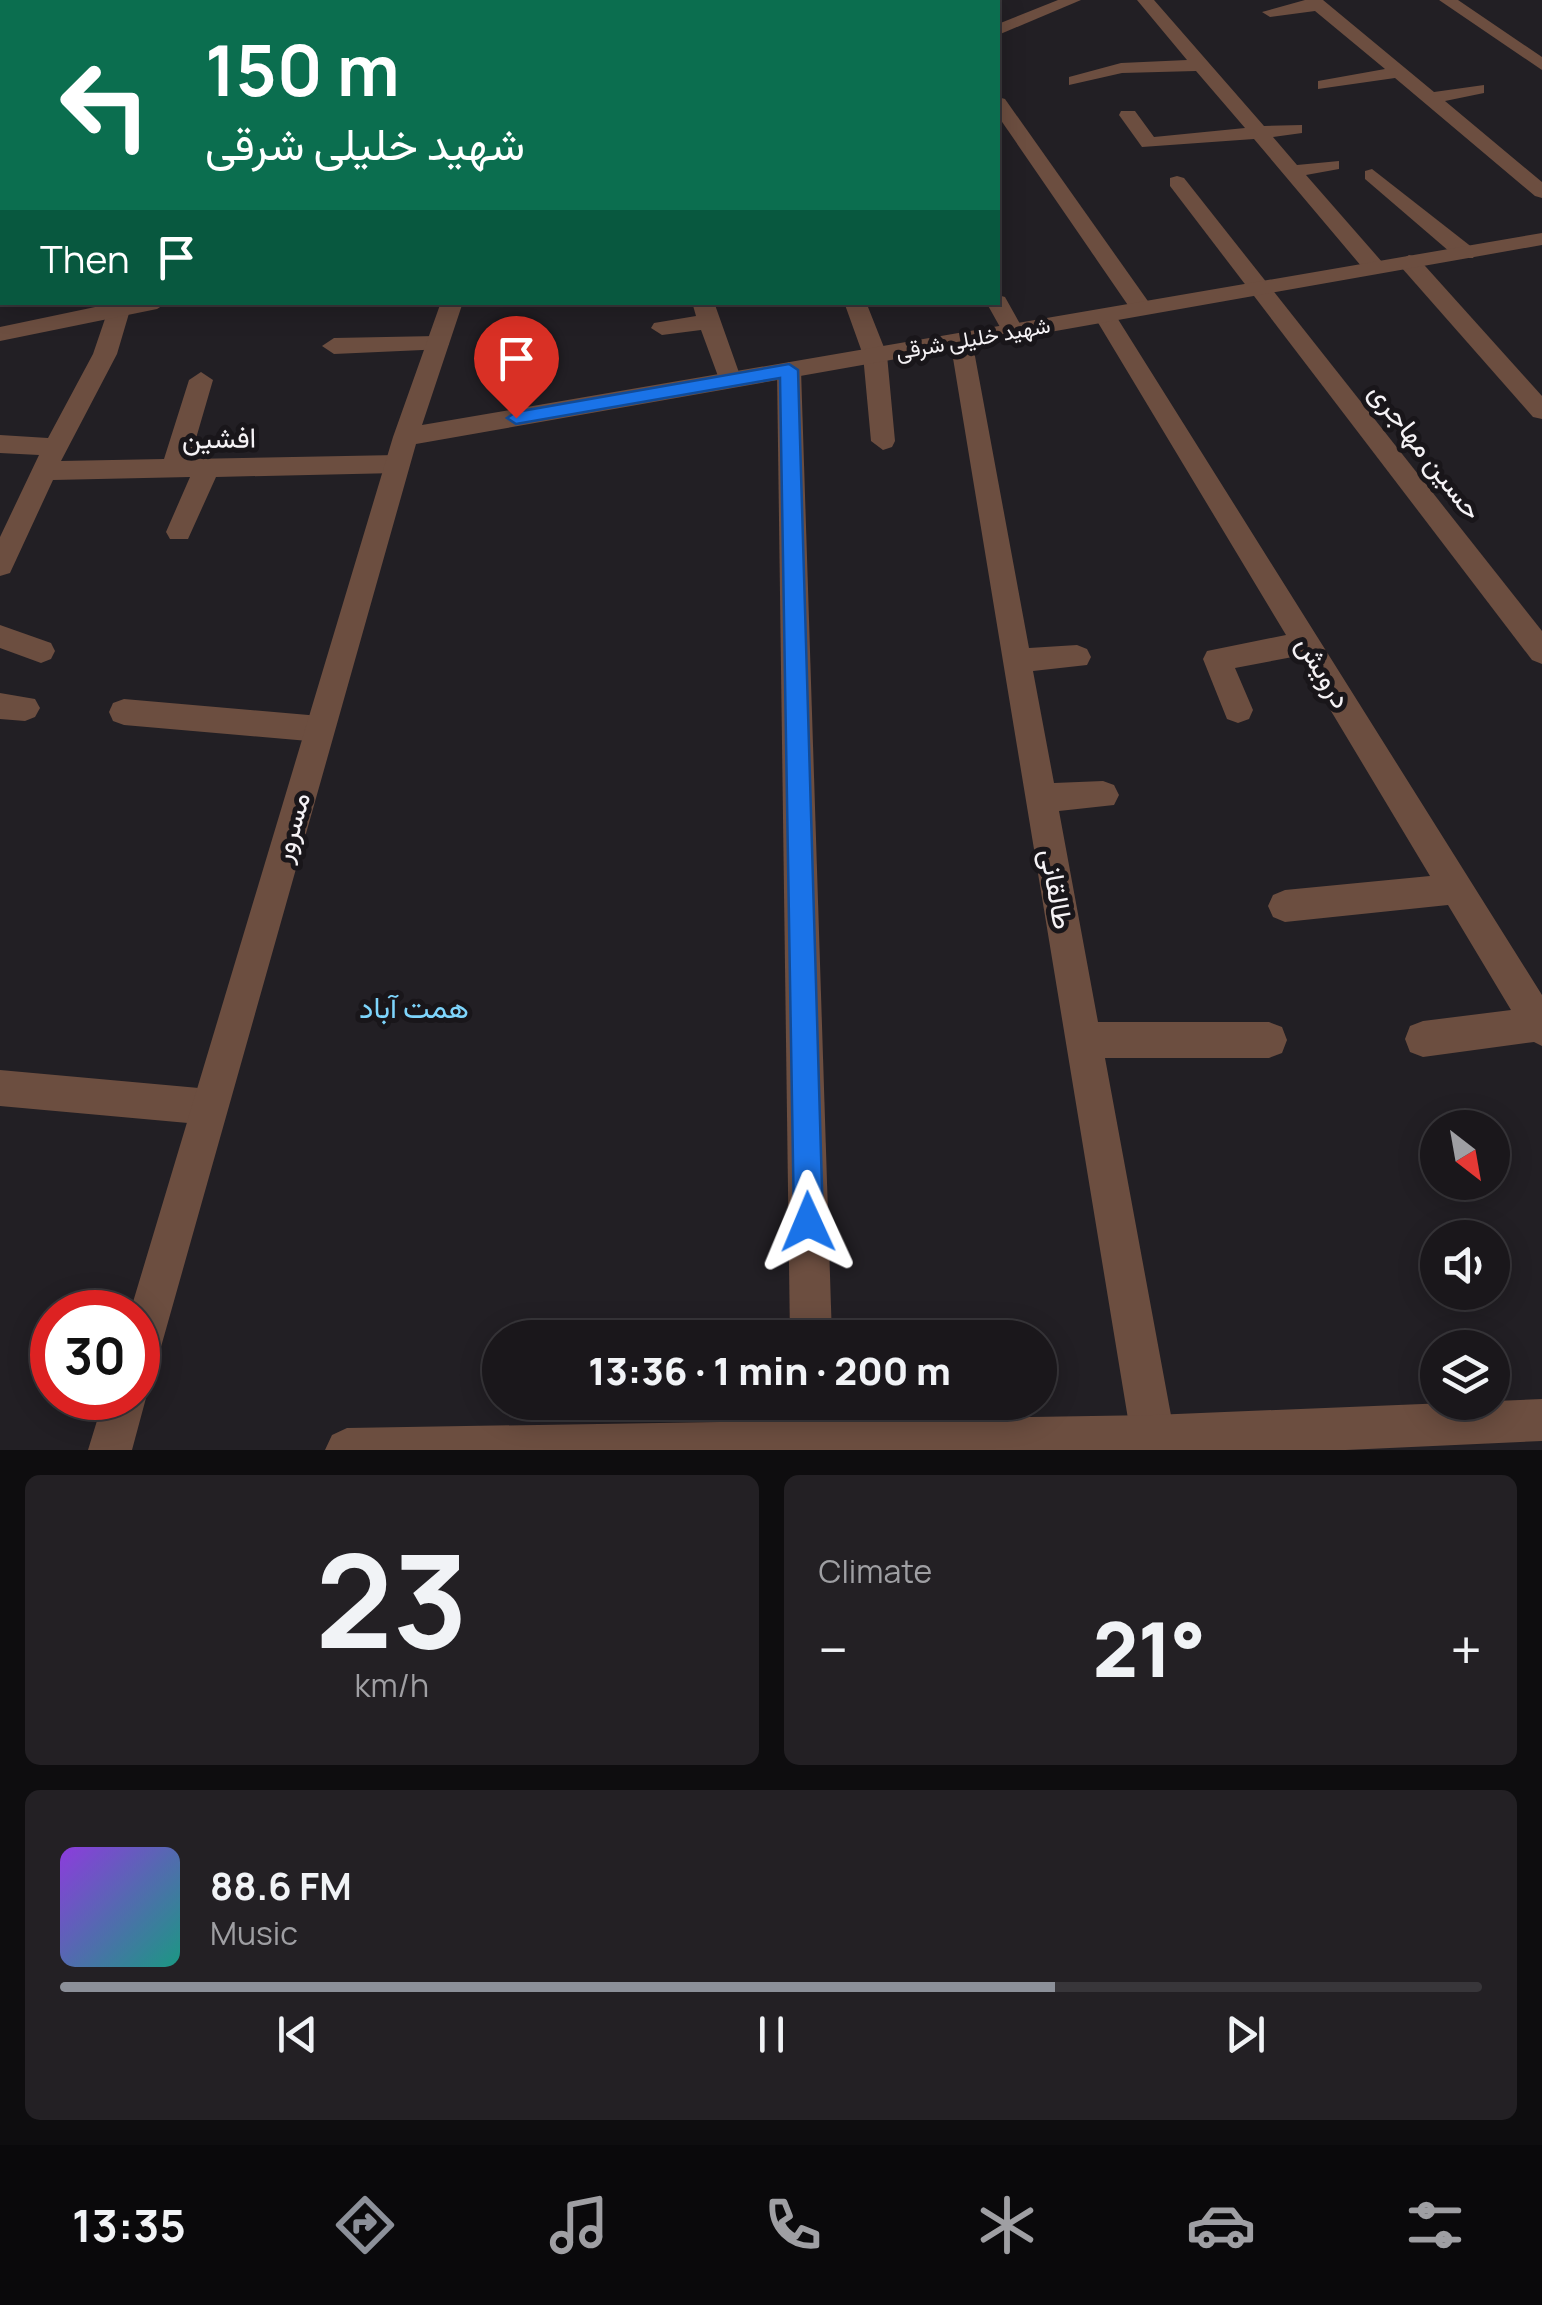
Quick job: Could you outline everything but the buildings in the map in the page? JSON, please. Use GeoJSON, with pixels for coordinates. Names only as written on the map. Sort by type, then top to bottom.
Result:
{"type":"FeatureCollection","features":[{"type":"Feature","properties":{"kind":"street"},"geometry":{"type":"LineString","coordinates":[[1000,29],[1073,0]]}},
{"type":"Feature","properties":{"kind":"street"},"geometry":{"type":"LineString","coordinates":[[1145,0],[1375,268]]}},
{"type":"Feature","properties":{"kind":"street"},"geometry":{"type":"LineString","coordinates":[[1447,0],[1542,65]]}},
{"type":"Feature","properties":{"kind":"street"},"geometry":{"type":"LineString","coordinates":[[1270,12],[1316,3],[1542,192]]}},
{"type":"Feature","properties":{"kind":"street"},"geometry":{"type":"LineString","coordinates":[[1092,57],[1113,51],[1121,68]]}},
{"type":"Feature","properties":{"kind":"street"},"geometry":{"type":"LineString","coordinates":[[1075,80],[1121,68],[1201,65]]}},
{"type":"Feature","properties":{"kind":"street"},"geometry":{"type":"LineString","coordinates":[[1324,85],[1399,72]]}},
{"type":"Feature","properties":{"kind":"street"},"geometry":{"type":"LineString","coordinates":[[1430,98],[1478,89]]}},
{"type":"Feature","properties":{"kind":"street"},"geometry":{"type":"LineString","coordinates":[[1000,107],[1142,309]]}},
{"type":"Feature","properties":{"kind":"street"},"geometry":{"type":"LineString","coordinates":[[1128,115],[1148,143],[1294,128]]}},
{"type":"Feature","properties":{"kind":"street"},"geometry":{"type":"LineString","coordinates":[[1292,172],[1332,165]]}},
{"type":"Feature","properties":{"kind":"street"},"geometry":{"type":"LineString","coordinates":[[1372,175],[1465,253]]}},
{"type":"Feature","properties":{"kind":"street","name":"حسین مهاجری"},"geometry":{"type":"LineString","coordinates":[[1177,182],[1542,652]]}},
{"type":"Feature","properties":{"kind":"street","name":"شهید خلیلی شرقی"},"geometry":{"type":"LineString","coordinates":[[401,451],[730,380],[1542,239]]}},
{"type":"Feature","properties":{"kind":"street"},"geometry":{"type":"LineString","coordinates":[[1409,262],[1542,411]]}},
{"type":"Feature","properties":{"kind":"street"},"geometry":{"type":"LineString","coordinates":[[0,334],[142,305]]}},
{"type":"Feature","properties":{"kind":"street","name":"مسرور"},"geometry":{"type":"LineString","coordinates":[[157,1290],[401,451],[451,305]]}},
{"type":"Feature","properties":{"kind":"street"},"geometry":{"type":"LineString","coordinates":[[855,305],[875,355],[883,441]]}},
{"type":"Feature","properties":{"kind":"street"},"geometry":{"type":"LineString","coordinates":[[999,305],[1013,331]]}},
{"type":"Feature","properties":{"kind":"street"},"geometry":{"type":"LineString","coordinates":[[0,566],[54,446],[106,354],[118,310]]}},
{"type":"Feature","properties":{"kind":"street"},"geometry":{"type":"LineString","coordinates":[[662,328],[706,312],[730,380]]}},
{"type":"Feature","properties":{"kind":"street","name":"درویش"},"geometry":{"type":"LineString","coordinates":[[1105,316],[1541,1026]]}},
{"type":"Feature","properties":{"kind":"street","name":"طالقانی"},"geometry":{"type":"LineString","coordinates":[[961,340],[1153,1437]]}},
{"type":"Feature","properties":{"kind":"street"},"geometry":{"type":"LineString","coordinates":[[334,346],[437,344]]}},
{"type":"Feature","properties":{"kind":"street"},"geometry":{"type":"LineString","coordinates":[[789,370],[811,1320]]}},
{"type":"Feature","properties":{"kind":"street"},"geometry":{"type":"LineString","coordinates":[[174,469],[201,380]]}},
{"type":"Feature","properties":{"kind":"street"},"geometry":{"type":"LineString","coordinates":[[0,444],[54,446]]}},
{"type":"Feature","properties":{"kind":"street","name":"افشین"},"geometry":{"type":"LineString","coordinates":[[0,496],[38,482],[401,451]]}},
{"type":"Feature","properties":{"kind":"street"},"geometry":{"type":"LineString","coordinates":[[180,532],[206,468]]}},
{"type":"Feature","properties":{"kind":"street"},"geometry":{"type":"LineString","coordinates":[[0,636],[41,651]]}},
{"type":"Feature","properties":{"kind":"street"},"geometry":{"type":"LineString","coordinates":[[1238,710],[1217,659],[1306,643]]}},
{"type":"Feature","properties":{"kind":"street"},"geometry":{"type":"LineString","coordinates":[[1017,660],[1077,657]]}},
{"type":"Feature","properties":{"kind":"street"},"geometry":{"type":"LineString","coordinates":[[124,712],[320,728]]}},
{"type":"Feature","properties":{"kind":"street"},"geometry":{"type":"LineString","coordinates":[[1041,798],[1103,795]]}},
{"type":"Feature","properties":{"kind":"street"},"geometry":{"type":"LineString","coordinates":[[1285,906],[1457,889]]}},
{"type":"Feature","properties":{"kind":"street"},"geometry":{"type":"LineString","coordinates":[[1423,1038],[1541,1026]]}},
{"type":"Feature","properties":{"kind":"street"},"geometry":{"type":"LineString","coordinates":[[1083,1040],[1269,1040]]}},
{"type":"Feature","properties":{"kind":"street"},"geometry":{"type":"LineString","coordinates":[[0,1088],[210,1107]]}},
{"type":"Feature","properties":{"kind":"street"},"geometry":{"type":"LineString","coordinates":[[110,1450],[119,1420]]}},
{"type":"Feature","properties":{"kind":"street"},"geometry":{"type":"LineString","coordinates":[[347,1450],[553,1448],[813,1423],[921,1445],[1542,1420]]}},
{"type":"Feature","properties":{"kind":"district","name":"همت آباد"},"geometry":{"type":"Point","coordinates":[414,1008]}},
{"type":"Feature","properties":{"kind":"route"},"geometry":{"type":"LineString","coordinates":[[516,418],[789,370],[808,1222]]}}]}
